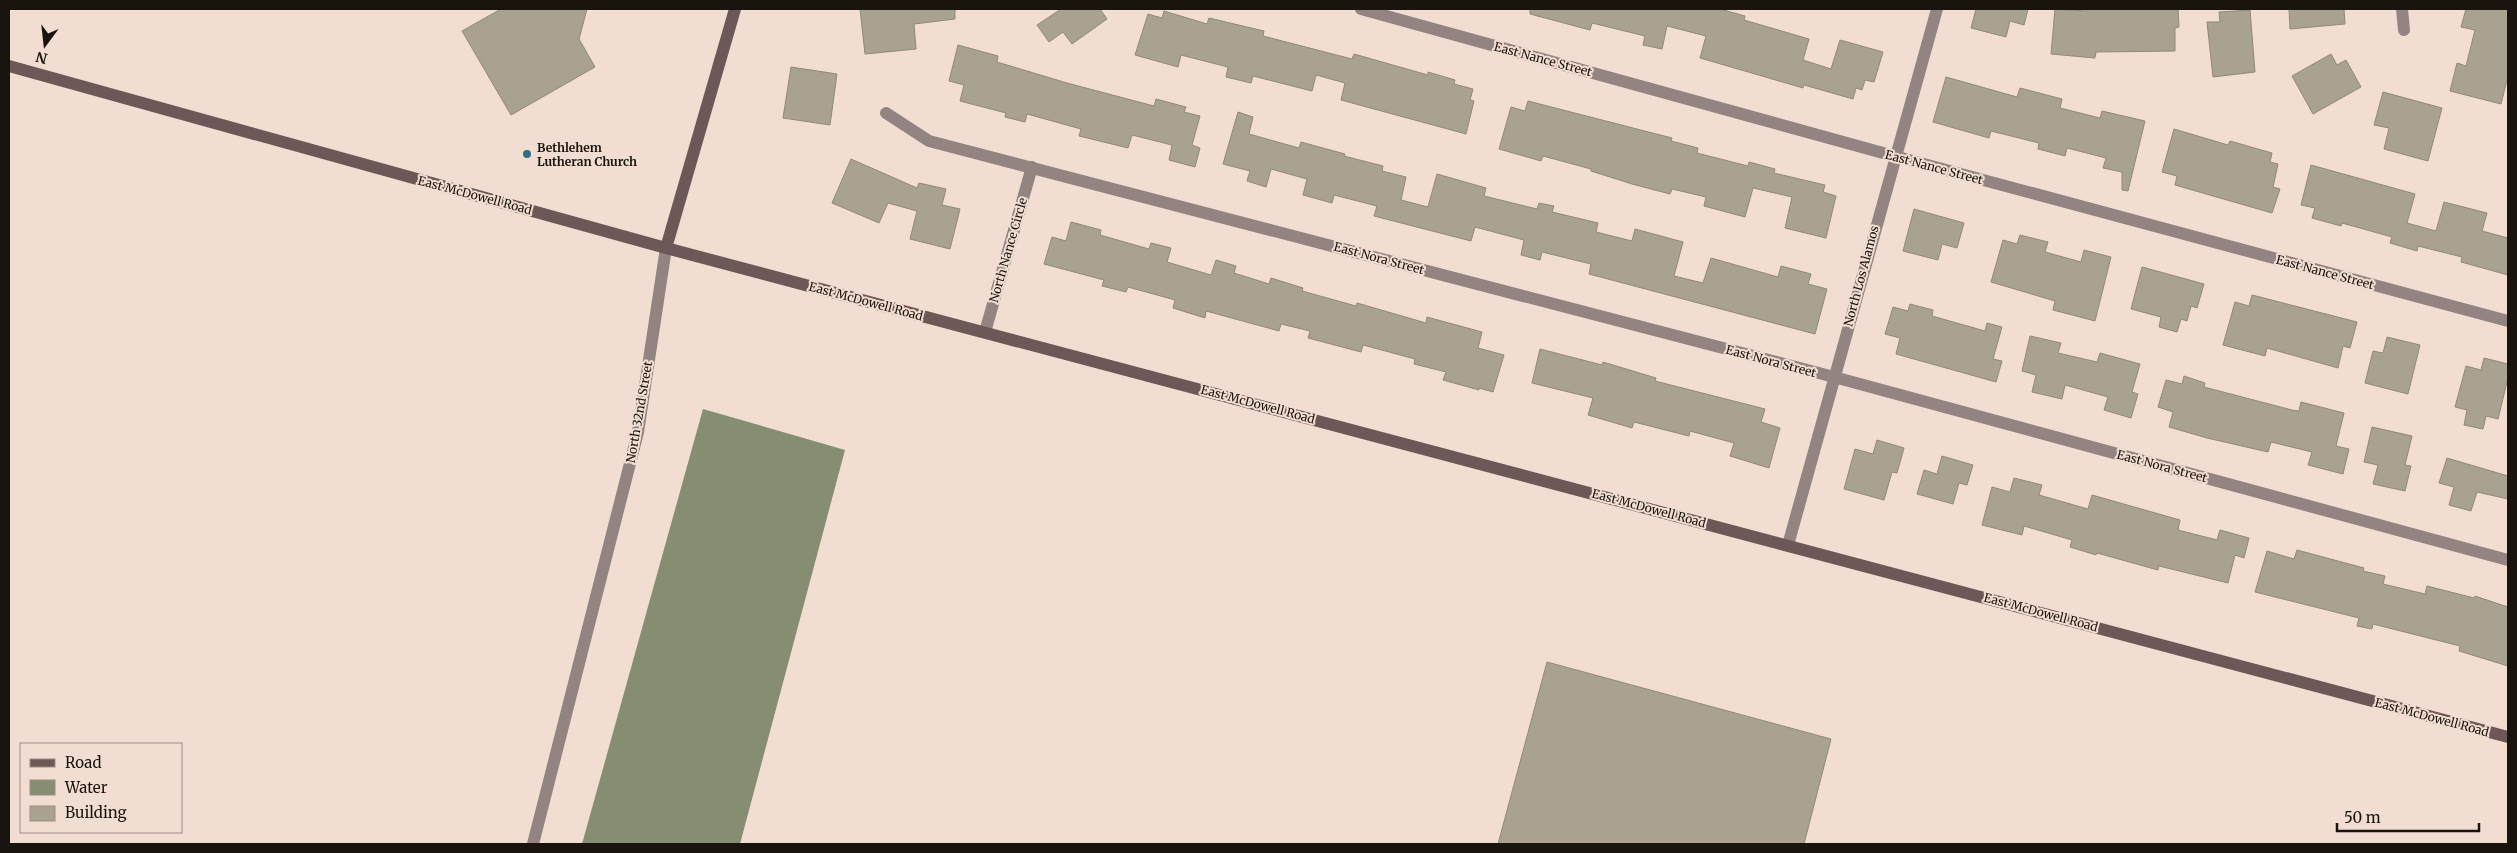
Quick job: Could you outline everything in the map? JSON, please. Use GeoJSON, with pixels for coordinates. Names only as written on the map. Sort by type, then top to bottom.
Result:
{"type":"FeatureCollection","features":[{"type":"Feature","properties":{"kind":"main road","name":"North 32nd Street"},"geometry":{"type":"LineString","coordinates":[[666,248],[735,9]]}},
{"type":"Feature","properties":{"kind":"main road","name":"East McDowell Road"},"geometry":{"type":"LineString","coordinates":[[9,66],[666,248],[2508,737]]}},
{"type":"Feature","properties":{"kind":"street","name":"East Nance Street"},"geometry":{"type":"LineString","coordinates":[[1361,9],[1894,156],[2508,321]]}},
{"type":"Feature","properties":{"kind":"street","name":"North Los Alamos"},"geometry":{"type":"LineString","coordinates":[[1788,545],[1894,156],[1937,9]]}},
{"type":"Feature","properties":{"kind":"street"},"geometry":{"type":"LineString","coordinates":[[2402,9],[2404,30]]}},
{"type":"Feature","properties":{"kind":"street","name":"East Nora Street"},"geometry":{"type":"LineString","coordinates":[[886,113],[929,141],[1834,377],[2508,560]]}},
{"type":"Feature","properties":{"kind":"street","name":"North Nance Circle"},"geometry":{"type":"LineString","coordinates":[[985,332],[1032,167]]}},
{"type":"Feature","properties":{"kind":"street","name":"North 32nd Street"},"geometry":{"type":"LineString","coordinates":[[533,844],[638,432],[666,248]]}},
{"type":"Feature","properties":{"kind":"water"},"geometry":{"type":"Polygon","coordinates":[[[703,409],[845,450],[740,844],[582,844],[703,409]]]}},
{"type":"Feature","properties":{"kind":"building"},"geometry":{"type":"Polygon","coordinates":[[[501,9],[587,9],[579,39],[595,67],[511,115],[462,31],[501,9]]]}},
{"type":"Feature","properties":{"kind":"building"},"geometry":{"type":"Polygon","coordinates":[[[860,9],[955,9],[955,19],[914,24],[916,49],[865,54],[860,9]]]}},
{"type":"Feature","properties":{"kind":"building"},"geometry":{"type":"Polygon","coordinates":[[[1061,9],[1100,9],[1107,19],[1072,44],[1063,32],[1049,42],[1037,25],[1061,9]]]}},
{"type":"Feature","properties":{"kind":"building"},"geometry":{"type":"Polygon","coordinates":[[[1530,9],[1720,9],[1745,16],[1744,20],[1809,39],[1803,60],[1831,69],[1840,40],[1883,52],[1874,82],[1865,80],[1862,90],[1856,88],[1853,99],[1804,85],[1803,88],[1700,58],[1706,36],[1667,26],[1662,49],[1643,45],[1645,36],[1592,23],[1590,30],[1530,14],[1530,9]]]}},
{"type":"Feature","properties":{"kind":"building"},"geometry":{"type":"Polygon","coordinates":[[[1976,9],[2028,9],[2024,25],[2010,21],[2006,37],[1971,28],[1976,9]]]}},
{"type":"Feature","properties":{"kind":"building"},"geometry":{"type":"Polygon","coordinates":[[[2055,9],[2087,11],[2087,9],[2178,9],[2179,27],[2175,28],[2175,51],[2096,52],[2095,58],[2051,54],[2055,9]]]}},
{"type":"Feature","properties":{"kind":"building"},"geometry":{"type":"Polygon","coordinates":[[[2289,9],[2344,9],[2345,24],[2290,29],[2289,9]]]}},
{"type":"Feature","properties":{"kind":"building"},"geometry":{"type":"Polygon","coordinates":[[[2466,9],[2508,9],[2508,76],[2501,104],[2450,91],[2457,63],[2466,66],[2475,30],[2461,27],[2466,9]]]}},
{"type":"Feature","properties":{"kind":"building"},"geometry":{"type":"Polygon","coordinates":[[[2250,10],[2255,72],[2213,77],[2207,22],[2220,22],[2219,12],[2250,10]]]}},
{"type":"Feature","properties":{"kind":"building"},"geometry":{"type":"Polygon","coordinates":[[[1164,11],[1207,24],[1209,18],[1264,31],[1263,36],[1352,59],[1354,54],[1428,75],[1428,72],[1455,80],[1454,84],[1473,89],[1470,100],[1474,101],[1466,134],[1341,100],[1345,83],[1316,75],[1312,91],[1253,76],[1251,83],[1226,77],[1228,67],[1181,55],[1178,67],[1135,55],[1148,14],[1162,18],[1164,11]]]}},
{"type":"Feature","properties":{"kind":"building"},"geometry":{"type":"Polygon","coordinates":[[[958,45],[998,56],[997,62],[1067,83],[1154,106],[1156,99],[1186,107],[1184,112],[1200,116],[1192,145],[1200,148],[1195,167],[1169,160],[1172,145],[1132,135],[1128,148],[1079,136],[1081,129],[1027,114],[1025,122],[1005,117],[1006,113],[960,101],[964,85],[949,81],[958,45]]]}},
{"type":"Feature","properties":{"kind":"building"},"geometry":{"type":"Polygon","coordinates":[[[2331,54],[2337,65],[2346,60],[2361,87],[2313,114],[2292,76],[2331,54]]]}},
{"type":"Feature","properties":{"kind":"building"},"geometry":{"type":"Polygon","coordinates":[[[791,67],[837,74],[830,125],[783,118],[791,67]]]}},
{"type":"Feature","properties":{"kind":"building"},"geometry":{"type":"Polygon","coordinates":[[[1946,77],[2017,97],[2020,88],[2062,99],[2060,108],[2100,118],[2102,111],[2145,121],[2128,191],[2122,190],[2122,172],[2103,168],[2106,158],[2067,148],[2065,156],[2038,149],[2039,143],[1991,131],[1989,138],[1933,122],[1946,77]]]}},
{"type":"Feature","properties":{"kind":"building"},"geometry":{"type":"Polygon","coordinates":[[[2383,92],[2442,108],[2428,161],[2384,149],[2389,128],[2374,125],[2383,92]]]}},
{"type":"Feature","properties":{"kind":"building"},"geometry":{"type":"Polygon","coordinates":[[[1528,101],[1672,138],[1671,141],[1698,148],[1697,153],[1748,166],[1749,162],[1775,169],[1774,173],[1825,185],[1823,192],[1836,196],[1826,238],[1785,228],[1792,197],[1753,188],[1745,217],[1704,206],[1706,197],[1672,189],[1670,194],[1543,156],[1541,161],[1499,149],[1511,107],[1525,111],[1528,101]]]}},
{"type":"Feature","properties":{"kind":"building"},"geometry":{"type":"Polygon","coordinates":[[[1238,112],[1253,117],[1249,134],[1299,148],[1301,142],[1345,154],[1344,156],[1383,166],[1382,171],[1406,177],[1401,200],[1428,207],[1437,174],[1486,188],[1484,196],[1537,209],[1539,203],[1554,206],[1552,212],[1598,223],[1596,232],[1632,241],[1635,229],[1683,242],[1674,276],[1703,283],[1711,258],[1778,277],[1781,266],[1811,274],[1808,284],[1827,289],[1815,334],[1589,274],[1591,264],[1542,252],[1540,260],[1521,255],[1524,240],[1475,227],[1471,241],[1374,216],[1377,206],[1334,195],[1332,203],[1303,195],[1307,179],[1271,169],[1266,187],[1247,181],[1250,171],[1223,164],[1238,112]]]}},
{"type":"Feature","properties":{"kind":"building"},"geometry":{"type":"Polygon","coordinates":[[[2174,129],[2228,145],[2230,141],[2272,153],[2270,162],[2278,164],[2273,187],[2280,189],[2272,213],[2175,185],[2177,176],[2162,172],[2174,129]]]}},
{"type":"Feature","properties":{"kind":"building"},"geometry":{"type":"Polygon","coordinates":[[[851,159],[917,188],[919,183],[946,189],[942,205],[960,209],[950,249],[910,239],[917,211],[888,203],[879,223],[832,203],[851,159]]]}},
{"type":"Feature","properties":{"kind":"building"},"geometry":{"type":"Polygon","coordinates":[[[2311,165],[2415,194],[2407,223],[2436,231],[2444,202],[2487,213],[2482,231],[2508,238],[2508,275],[2461,262],[2462,257],[2418,246],[2417,251],[2390,243],[2392,237],[2342,223],[2341,226],[2312,218],[2315,208],[2301,205],[2311,165]]]}},
{"type":"Feature","properties":{"kind":"building"},"geometry":{"type":"Polygon","coordinates":[[[1914,209],[1964,223],[1957,248],[1942,244],[1938,260],[1903,251],[1914,209]]]}},
{"type":"Feature","properties":{"kind":"building"},"geometry":{"type":"Polygon","coordinates":[[[1071,222],[1101,230],[1100,235],[1149,249],[1151,243],[1171,248],[1167,262],[1211,275],[1216,260],[1236,266],[1234,273],[1269,284],[1271,278],[1303,288],[1302,291],[1356,306],[1357,303],[1426,323],[1427,317],[1482,332],[1478,348],[1504,355],[1493,392],[1443,380],[1446,372],[1414,364],[1415,359],[1363,345],[1361,352],[1308,338],[1310,331],[1281,324],[1279,331],[1206,311],[1205,318],[1173,308],[1175,300],[1128,287],[1126,292],[1102,286],[1104,280],[1044,264],[1052,237],[1066,241],[1071,222]]]}},
{"type":"Feature","properties":{"kind":"building"},"geometry":{"type":"Polygon","coordinates":[[[2020,235],[2048,242],[2045,252],[2081,262],[2084,250],[2111,257],[2095,321],[2053,310],[2055,301],[1991,282],[2003,240],[2017,244],[2020,235]]]}},
{"type":"Feature","properties":{"kind":"building"},"geometry":{"type":"Polygon","coordinates":[[[2142,267],[2204,284],[2197,308],[2191,306],[2187,321],[2181,319],[2177,332],[2159,327],[2161,317],[2131,309],[2142,267]]]}},
{"type":"Feature","properties":{"kind":"building"},"geometry":{"type":"Polygon","coordinates":[[[2252,295],[2357,322],[2350,348],[2343,346],[2338,368],[2267,348],[2265,356],[2223,345],[2235,302],[2249,306],[2252,295]]]}},
{"type":"Feature","properties":{"kind":"building"},"geometry":{"type":"Polygon","coordinates":[[[1910,304],[1933,310],[1932,316],[1985,331],[1987,323],[2002,327],[1993,359],[2002,361],[1996,382],[1896,354],[1900,338],[1885,334],[1893,307],[1908,311],[1910,304]]]}},
{"type":"Feature","properties":{"kind":"building"},"geometry":{"type":"Polygon","coordinates":[[[2030,336],[2061,343],[2058,353],[2097,362],[2100,353],[2140,364],[2132,392],[2138,394],[2131,418],[2104,410],[2108,397],[2065,385],[2062,399],[2032,392],[2036,375],[2022,371],[2030,336]]]}},
{"type":"Feature","properties":{"kind":"building"},"geometry":{"type":"Polygon","coordinates":[[[2387,337],[2420,345],[2408,394],[2365,383],[2373,351],[2383,353],[2387,337]]]}},
{"type":"Feature","properties":{"kind":"building"},"geometry":{"type":"Polygon","coordinates":[[[1540,349],[1602,365],[1603,362],[1656,378],[1655,381],[1765,409],[1761,422],[1780,428],[1769,468],[1730,456],[1734,443],[1690,431],[1689,436],[1634,422],[1632,428],[1588,415],[1593,398],[1532,383],[1540,349]]]}},
{"type":"Feature","properties":{"kind":"building"},"geometry":{"type":"Polygon","coordinates":[[[2484,358],[2508,364],[2508,378],[2498,419],[2486,416],[2483,429],[2464,425],[2467,410],[2455,407],[2466,366],[2481,370],[2484,358]]]}},
{"type":"Feature","properties":{"kind":"building"},"geometry":{"type":"Polygon","coordinates":[[[2184,376],[2205,383],[2204,387],[2292,410],[2299,411],[2301,402],[2344,413],[2336,446],[2349,449],[2343,474],[2308,465],[2312,452],[2271,442],[2268,452],[2169,427],[2173,412],[2158,407],[2166,380],[2182,384],[2184,376]]]}},
{"type":"Feature","properties":{"kind":"building"},"geometry":{"type":"Polygon","coordinates":[[[2372,427],[2412,436],[2405,465],[2411,466],[2405,491],[2373,484],[2378,465],[2364,462],[2372,427]]]}},
{"type":"Feature","properties":{"kind":"building"},"geometry":{"type":"Polygon","coordinates":[[[1877,440],[1904,448],[1897,473],[1892,472],[1884,500],[1844,489],[1855,449],[1873,454],[1877,440]]]}},
{"type":"Feature","properties":{"kind":"building"},"geometry":{"type":"Polygon","coordinates":[[[1942,456],[1973,465],[1967,485],[1959,483],[1953,504],[1917,494],[1924,470],[1937,474],[1942,456]]]}},
{"type":"Feature","properties":{"kind":"building"},"geometry":{"type":"Polygon","coordinates":[[[2447,458],[2508,476],[2508,499],[2477,492],[2471,511],[2449,505],[2454,487],[2439,483],[2447,458]]]}},
{"type":"Feature","properties":{"kind":"building"},"geometry":{"type":"Polygon","coordinates":[[[2014,478],[2042,485],[2039,495],[2088,509],[2092,495],[2180,520],[2178,530],[2217,540],[2220,530],[2249,538],[2244,558],[2235,555],[2228,583],[2159,566],[2158,570],[2097,553],[2096,555],[2070,547],[2072,540],[2024,526],[2022,535],[1982,525],[1992,487],[2010,492],[2014,478]]]}},
{"type":"Feature","properties":{"kind":"building"},"geometry":{"type":"Polygon","coordinates":[[[2297,550],[2364,568],[2363,571],[2385,576],[2383,584],[2425,594],[2427,586],[2474,598],[2475,596],[2508,607],[2508,666],[2459,651],[2460,646],[2373,624],[2372,629],[2357,626],[2359,618],[2255,592],[2267,551],[2294,559],[2297,550]]]}},
{"type":"Feature","properties":{"kind":"building"},"geometry":{"type":"Polygon","coordinates":[[[1547,662],[1831,739],[1804,844],[1498,844],[1547,662]]]}},
{"type":"Feature","properties":{"kind":"place","name":"Bethlehem Lutheran Church"},"geometry":{"type":"Point","coordinates":[527,154]}}]}
